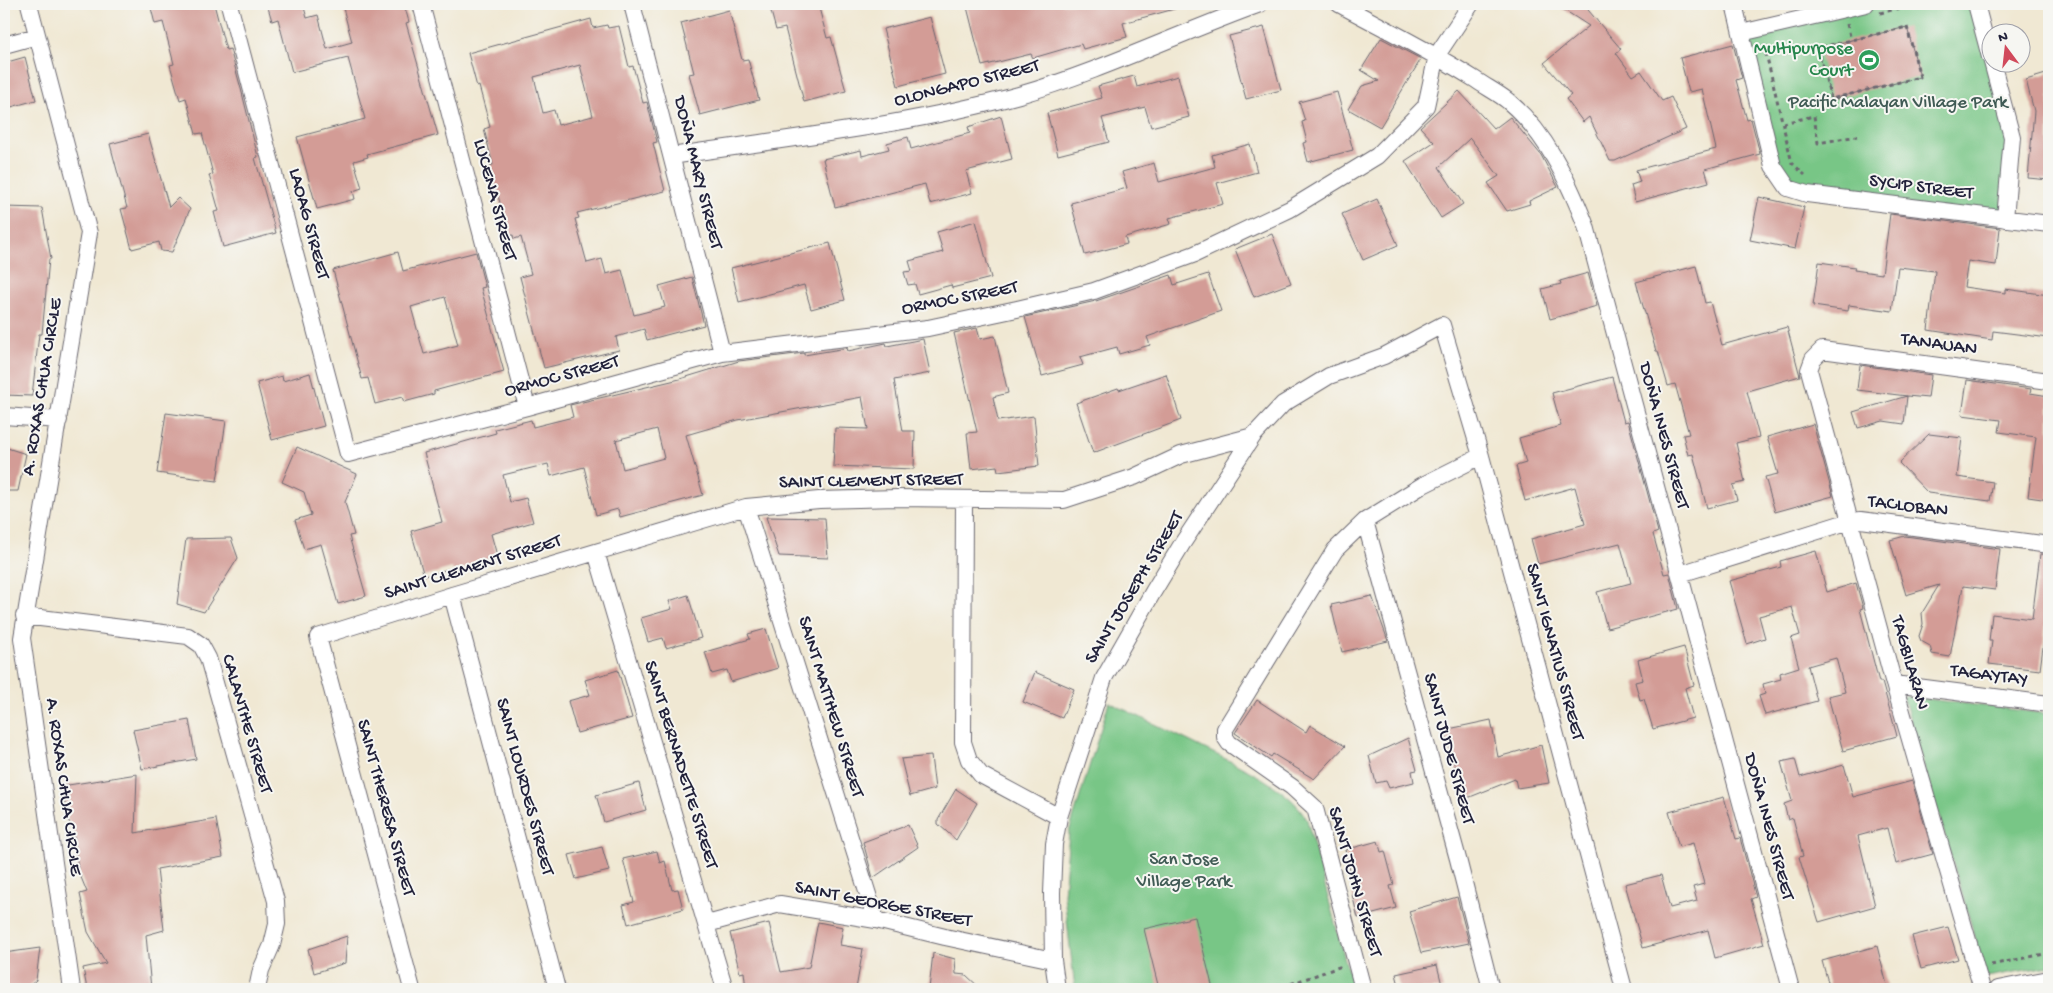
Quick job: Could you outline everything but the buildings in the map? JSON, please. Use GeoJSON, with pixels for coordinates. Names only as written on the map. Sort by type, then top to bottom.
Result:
{"type":"FeatureCollection","features":[{"type":"Feature","properties":{"kind":"street","name":"A. ROXAS CHUA CIRCLE"},"geometry":{"type":"LineString","coordinates":[[29,4],[89,233],[24,616],[22,638],[72,989]]}},
{"type":"Feature","properties":{"kind":"street","name":"LAOAG STREET"},"geometry":{"type":"LineString","coordinates":[[229,4],[348,454]]}},
{"type":"Feature","properties":{"kind":"street","name":"LUCENA STREET"},"geometry":{"type":"LineString","coordinates":[[421,4],[527,408]]}},
{"type":"Feature","properties":{"kind":"street","name":"DOÑA MARY STREET"},"geometry":{"type":"LineString","coordinates":[[632,4],[722,353]]}},
{"type":"Feature","properties":{"kind":"street","name":"OLONGAPO STREET"},"geometry":{"type":"LineString","coordinates":[[672,156],[897,122],[1019,95],[1126,59],[1219,19],[1260,4]]}},
{"type":"Feature","properties":{"kind":"street","name":"DOÑA INES STREET"},"geometry":{"type":"LineString","coordinates":[[1339,4],[1437,55],[1508,101],[1535,130],[1560,165],[1575,197],[1589,235],[1791,989]]}},
{"type":"Feature","properties":{"kind":"street","name":"ORMOC STREET"},"geometry":{"type":"LineString","coordinates":[[348,454],[527,408],[722,353],[928,328],[1094,291],[1195,254],[1290,209],[1377,156],[1426,106],[1437,55],[1471,4]]}},
{"type":"Feature","properties":{"kind":"street"},"geometry":{"type":"LineString","coordinates":[[1734,4],[1741,33],[1869,9]]}},
{"type":"Feature","properties":{"kind":"street"},"geometry":{"type":"LineString","coordinates":[[1976,4],[1981,22]]}},
{"type":"Feature","properties":{"kind":"street","name":"SYCIP STREET"},"geometry":{"type":"LineString","coordinates":[[1741,33],[1773,166],[1788,188],[1807,194],[2049,224]]}},
{"type":"Feature","properties":{"kind":"street"},"geometry":{"type":"LineString","coordinates":[[4,45],[37,36]]}},
{"type":"Feature","properties":{"kind":"street"},"geometry":{"type":"LineString","coordinates":[[1995,72],[2012,137],[2005,219]]}},
{"type":"Feature","properties":{"kind":"street","name":"SAINT JOSEPH STREET"},"geometry":{"type":"LineString","coordinates":[[1057,989],[1053,960],[1052,893],[1054,844],[1058,817],[1104,678],[1182,544],[1253,436],[1283,404],[1329,376],[1384,356],[1442,325]]}},
{"type":"Feature","properties":{"kind":"street","name":"SAINT IGNATIUS STREET"},"geometry":{"type":"LineString","coordinates":[[1442,325],[1481,456],[1624,989]]}},
{"type":"Feature","properties":{"kind":"street","name":"TANAUAN"},"geometry":{"type":"LineString","coordinates":[[1822,350],[2049,381]]}},
{"type":"Feature","properties":{"kind":"street","name":"TAGBILARAN"},"geometry":{"type":"LineString","coordinates":[[1822,350],[1813,359],[1809,370],[1894,684],[1982,989]]}},
{"type":"Feature","properties":{"kind":"street"},"geometry":{"type":"LineString","coordinates":[[4,416],[58,420]]}},
{"type":"Feature","properties":{"kind":"street","name":"SAINT CLEMENT STREET"},"geometry":{"type":"LineString","coordinates":[[318,637],[452,594],[746,506],[819,500],[897,498],[1064,500],[1134,477],[1181,455],[1253,436]]}},
{"type":"Feature","properties":{"kind":"street"},"geometry":{"type":"LineString","coordinates":[[1365,520],[1423,485],[1481,456]]}},
{"type":"Feature","properties":{"kind":"street"},"geometry":{"type":"LineString","coordinates":[[964,500],[963,742],[969,760],[981,776],[1058,817]]}},
{"type":"Feature","properties":{"kind":"street","name":"SAINT MATTHEW STREET"},"geometry":{"type":"LineString","coordinates":[[746,506],[876,920]]}},
{"type":"Feature","properties":{"kind":"street","name":"SAINT JOHN STREET"},"geometry":{"type":"LineString","coordinates":[[1363,989],[1315,808],[1292,787],[1229,743],[1225,737],[1225,729],[1335,550],[1365,520]]}},
{"type":"Feature","properties":{"kind":"street","name":"SAINT JUDE STREET"},"geometry":{"type":"LineString","coordinates":[[1365,520],[1491,989]]}},
{"type":"Feature","properties":{"kind":"street","name":"TACLOBAN"},"geometry":{"type":"LineString","coordinates":[[1680,574],[1850,521],[1861,520],[2049,545]]}},
{"type":"Feature","properties":{"kind":"street","name":"SAINT BERNADETTE STREET"},"geometry":{"type":"LineString","coordinates":[[596,552],[725,989]]}},
{"type":"Feature","properties":{"kind":"street","name":"SAINT LOURDES STREET"},"geometry":{"type":"LineString","coordinates":[[452,594],[557,989]]}},
{"type":"Feature","properties":{"kind":"street","name":"CALANTHE STREET"},"geometry":{"type":"LineString","coordinates":[[24,616],[188,636],[201,645],[208,658],[276,901],[277,924],[272,945],[261,970],[257,989]]}},
{"type":"Feature","properties":{"kind":"street","name":"SAINT THERESA STREET"},"geometry":{"type":"LineString","coordinates":[[318,637],[412,989]]}},
{"type":"Feature","properties":{"kind":"street","name":"TAGAYTAY"},"geometry":{"type":"LineString","coordinates":[[1894,684],[2049,704]]}},
{"type":"Feature","properties":{"kind":"street","name":"SAINT GEORGE STREET"},"geometry":{"type":"LineString","coordinates":[[706,924],[780,904],[876,920],[1053,960]]}},
{"type":"Feature","properties":{"kind":"street"},"geometry":{"type":"LineString","coordinates":[[1998,989],[2049,979]]}},
{"type":"Feature","properties":{"kind":"path"},"geometry":{"type":"LineString","coordinates":[[1869,9],[1916,4]]}},
{"type":"Feature","properties":{"kind":"path"},"geometry":{"type":"LineString","coordinates":[[1907,27],[1920,78],[1831,99],[1818,48],[1851,40],[1907,27]]}},
{"type":"Feature","properties":{"kind":"path"},"geometry":{"type":"LineString","coordinates":[[1763,42],[1792,163],[1812,181]]}},
{"type":"Feature","properties":{"kind":"path"},"geometry":{"type":"LineString","coordinates":[[1783,123],[1814,116],[1818,143],[1857,136]]}},
{"type":"Feature","properties":{"kind":"path"},"geometry":{"type":"LineString","coordinates":[[1780,142],[1783,123]]}},
{"type":"Feature","properties":{"kind":"path"},"geometry":{"type":"LineString","coordinates":[[1988,956],[1991,965],[2049,953]]}},
{"type":"Feature","properties":{"kind":"path"},"geometry":{"type":"LineString","coordinates":[[1276,989],[1356,961]]}},
{"type":"Feature","properties":{"kind":"green space","name":"Pacific Malayan Village Park"},"geometry":{"type":"Polygon","coordinates":[[[1883,4],[1976,4],[1981,22],[1980,72],[1994,72],[2009,128],[2001,218],[1809,191],[1776,170],[1743,38],[1883,4]]]}},
{"type":"Feature","properties":{"kind":"green space"},"geometry":{"type":"Polygon","coordinates":[[[1903,696],[2049,714],[2049,966],[1987,977],[1903,696]]]}},
{"type":"Feature","properties":{"kind":"green space","name":"San Jose Village Park"},"geometry":{"type":"Polygon","coordinates":[[[1109,702],[1257,776],[1273,785],[1299,808],[1307,820],[1353,989],[1075,989],[1064,895],[1069,832],[1109,702]]]}},
{"type":"Feature","properties":{"kind":"place","name":"Multipurpose Court"},"geometry":{"type":"Point","coordinates":[1869,60]}}]}
